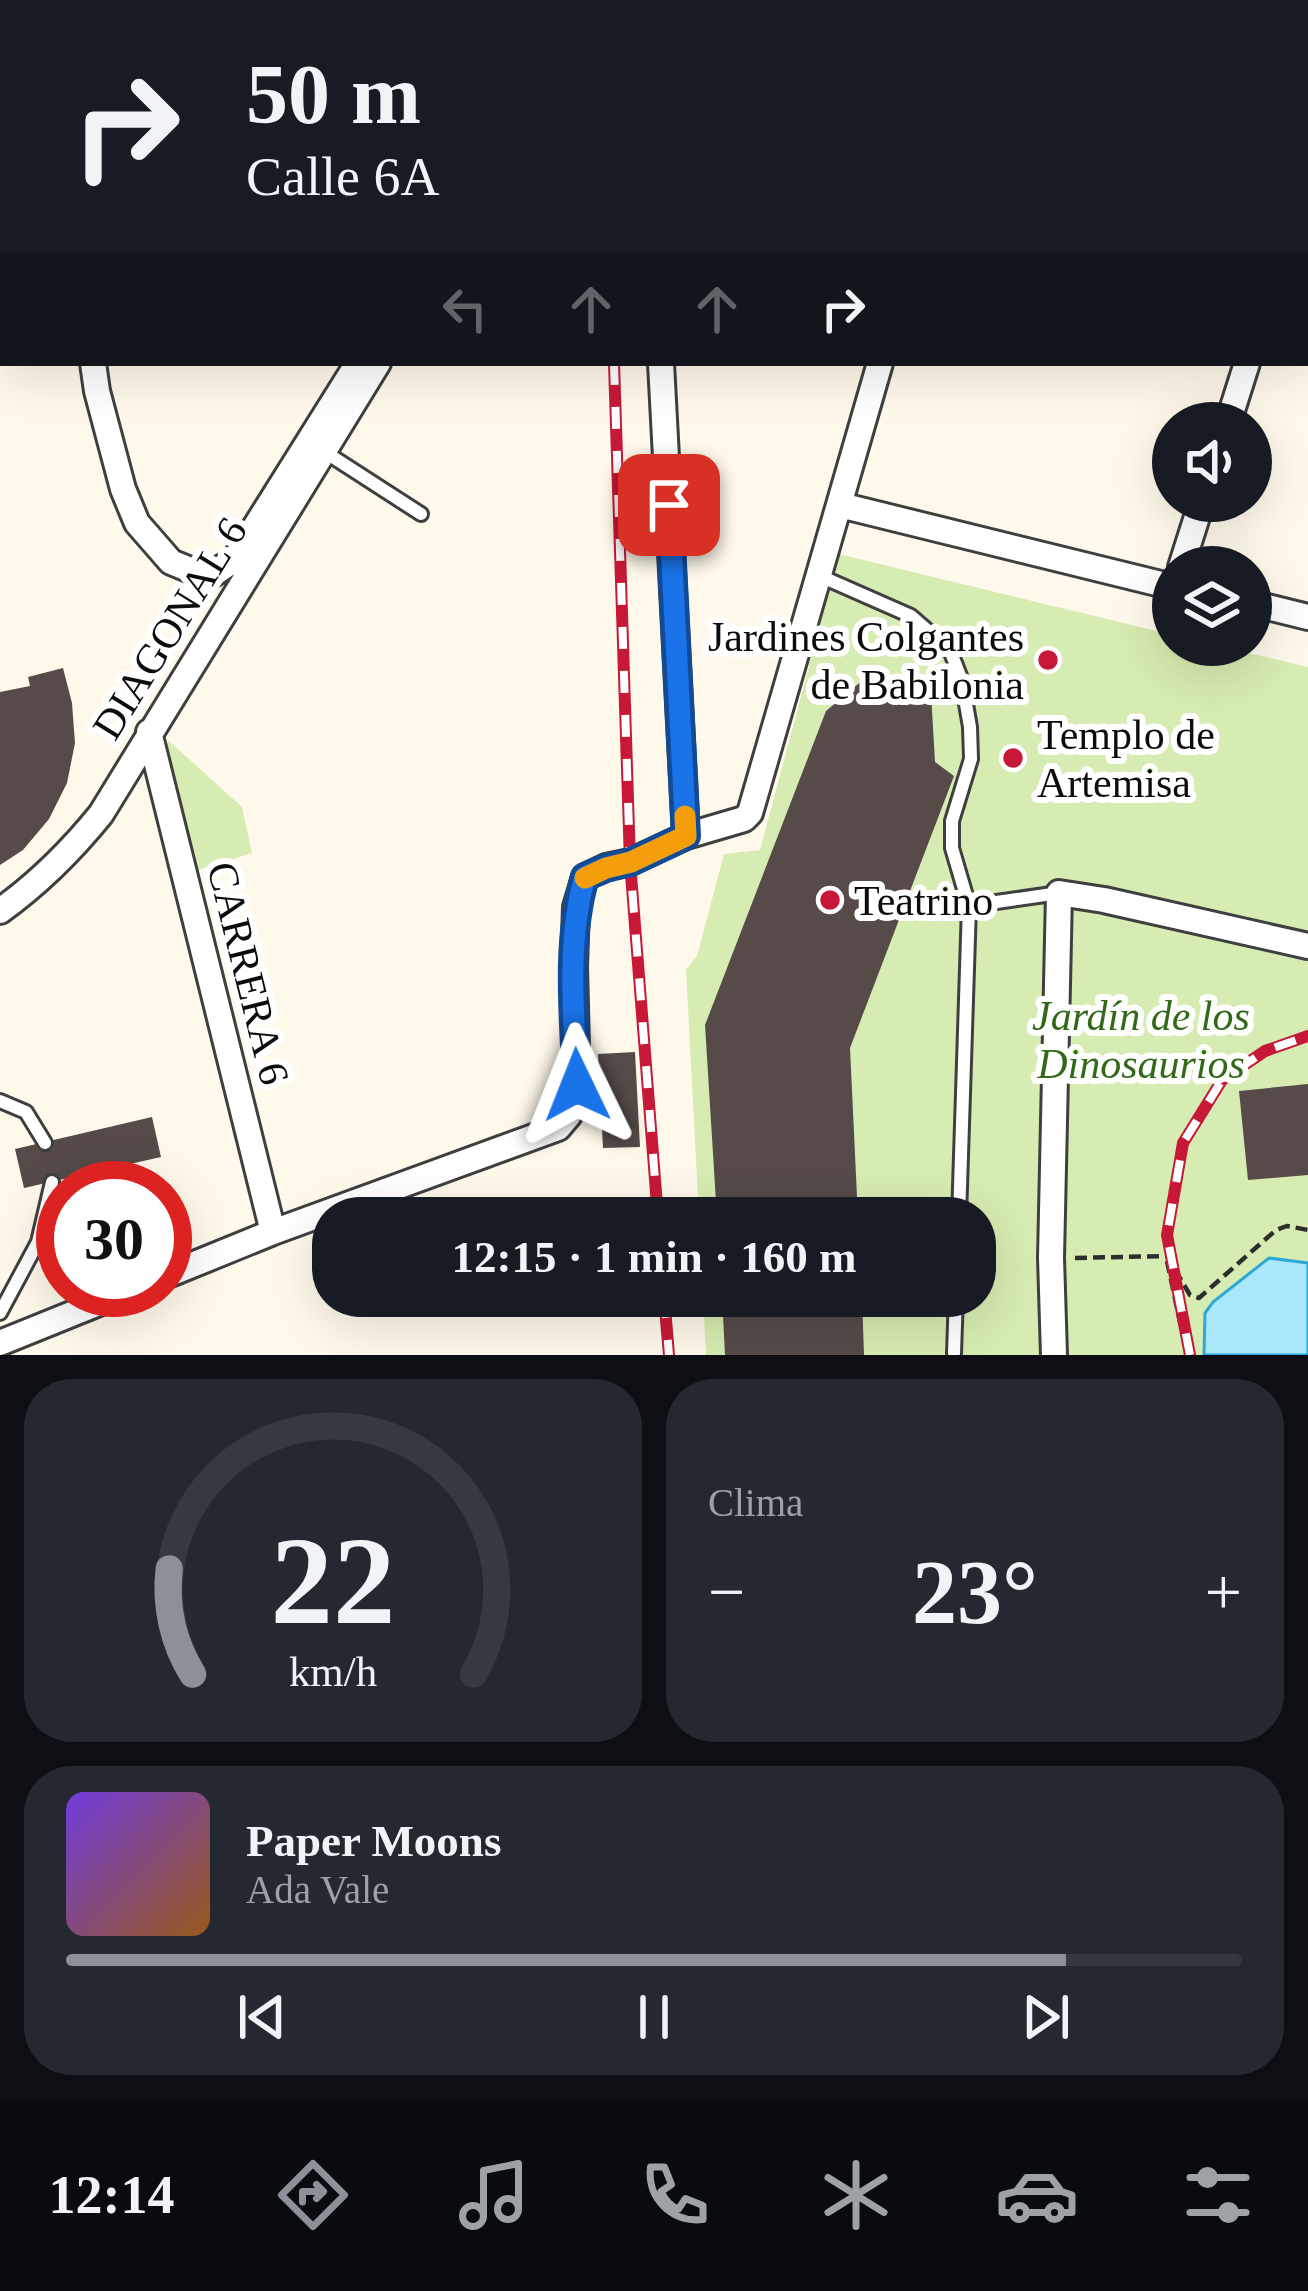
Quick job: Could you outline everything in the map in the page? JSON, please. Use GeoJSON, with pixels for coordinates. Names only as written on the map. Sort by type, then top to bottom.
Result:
{"type":"FeatureCollection","features":[{"type":"Feature","properties":{"kind":"street"},"geometry":{"type":"LineString","coordinates":[[93,366],[123,489],[136,523],[171,562],[213,574],[235,559],[356,366]]}},
{"type":"Feature","properties":{"kind":"street","name":"DIAGONAL 6"},"geometry":{"type":"LineString","coordinates":[[0,911],[71,851],[101,814],[376,366]]}},
{"type":"Feature","properties":{"kind":"street"},"geometry":{"type":"LineString","coordinates":[[662,366],[686,836]]}},
{"type":"Feature","properties":{"kind":"street"},"geometry":{"type":"LineString","coordinates":[[192,1265],[558,1128],[569,1114],[577,1085],[576,908],[585,877],[750,813],[879,366]]}},
{"type":"Feature","properties":{"kind":"street"},"geometry":{"type":"LineString","coordinates":[[1235,402],[1246,366]]}},
{"type":"Feature","properties":{"kind":"street"},"geometry":{"type":"LineString","coordinates":[[840,505],[1152,582]]}},
{"type":"Feature","properties":{"kind":"street"},"geometry":{"type":"LineString","coordinates":[[1272,608],[1308,617]]}},
{"type":"Feature","properties":{"kind":"street","name":"CARRERA 6"},"geometry":{"type":"LineString","coordinates":[[149,732],[274,1232]]}},
{"type":"Feature","properties":{"kind":"street"},"geometry":{"type":"LineString","coordinates":[[1054,1355],[1051,1258],[1059,893],[1308,946]]}},
{"type":"Feature","properties":{"kind":"street"},"geometry":{"type":"LineString","coordinates":[[0,1343],[64,1317]]}},
{"type":"Feature","properties":{"kind":"lane"},"geometry":{"type":"LineString","coordinates":[[325,452],[422,514]]}},
{"type":"Feature","properties":{"kind":"lane"},"geometry":{"type":"LineString","coordinates":[[820,576],[911,616],[950,650],[962,681],[971,759],[952,821],[952,848],[969,906],[960,1197]]}},
{"type":"Feature","properties":{"kind":"lane"},"geometry":{"type":"LineString","coordinates":[[969,906],[1059,893]]}},
{"type":"Feature","properties":{"kind":"lane"},"geometry":{"type":"LineString","coordinates":[[0,1101],[26,1112],[45,1143]]}},
{"type":"Feature","properties":{"kind":"lane"},"geometry":{"type":"LineString","coordinates":[[0,1313],[36,1246]]}},
{"type":"Feature","properties":{"kind":"lane"},"geometry":{"type":"LineString","coordinates":[[954,1353],[955,1317]]}},
{"type":"Feature","properties":{"kind":"path"},"geometry":{"type":"LineString","coordinates":[[1166,1256],[1190,1295],[1199,1298],[1276,1230],[1287,1226],[1308,1230]]}},
{"type":"Feature","properties":{"kind":"path"},"geometry":{"type":"LineString","coordinates":[[1051,1258],[1166,1256]]}},
{"type":"Feature","properties":{"kind":"path"},"geometry":{"type":"LineString","coordinates":[[1166,1256],[1187,1355]]}},
{"type":"Feature","properties":{"kind":"green space","name":"Jardín de los Dinosaurios"},"geometry":{"type":"Polygon","coordinates":[[[839,554],[1152,630],[1152,666],[1272,666],[1272,658],[1308,667],[1308,1355],[706,1355],[704,1317],[996,1317],[996,1197],[698,1197],[686,969],[697,956],[724,854],[760,850],[839,554]]]}},
{"type":"Feature","properties":{"kind":"green space"},"geometry":{"type":"Polygon","coordinates":[[[169,741],[242,807],[252,853],[189,873],[160,754],[169,741]]]}},
{"type":"Feature","properties":{"kind":"water"},"geometry":{"type":"Polygon","coordinates":[[[1269,1258],[1308,1263],[1308,1355],[1204,1355],[1205,1313],[1269,1258]]]}},
{"type":"Feature","properties":{"kind":"building"},"geometry":{"type":"Polygon","coordinates":[[[63,668],[75,743],[67,783],[49,819],[23,850],[0,865],[0,692],[30,686],[28,677],[63,668]]]}},
{"type":"Feature","properties":{"kind":"building","name":"Teatrino"},"geometry":{"type":"Polygon","coordinates":[[[870,674],[931,693],[935,762],[954,776],[850,1048],[857,1197],[716,1197],[705,1025],[826,711],[870,674]]]}},
{"type":"Feature","properties":{"kind":"building"},"geometry":{"type":"Polygon","coordinates":[[[635,1052],[640,1147],[603,1148],[598,1054],[635,1052]]]}},
{"type":"Feature","properties":{"kind":"building"},"geometry":{"type":"Polygon","coordinates":[[[1308,1084],[1308,1175],[1248,1180],[1239,1091],[1308,1084]]]}},
{"type":"Feature","properties":{"kind":"building"},"geometry":{"type":"Polygon","coordinates":[[[152,1117],[161,1157],[36,1161],[36,1185],[24,1188],[15,1149],[152,1117]]]}},
{"type":"Feature","properties":{"kind":"building"},"geometry":{"type":"Polygon","coordinates":[[[723,1317],[863,1317],[864,1355],[725,1355],[723,1317]]]}},
{"type":"Feature","properties":{"kind":"railway"},"geometry":{"type":"LineString","coordinates":[[614,366],[630,862],[656,1197]]}},
{"type":"Feature","properties":{"kind":"railway"},"geometry":{"type":"LineString","coordinates":[[1190,1355],[1167,1235],[1183,1143],[1222,1080],[1265,1051],[1308,1036]]}},
{"type":"Feature","properties":{"kind":"railway"},"geometry":{"type":"LineString","coordinates":[[666,1317],[669,1355]]}},
{"type":"Feature","properties":{"kind":"slow traffic"},"geometry":{"type":"LineString","coordinates":[[585,878],[686,836],[685,816]]}},
{"type":"Feature","properties":{"kind":"place","name":"Jardines Colgantes de Babilonia"},"geometry":{"type":"Point","coordinates":[1048,660]}},
{"type":"Feature","properties":{"kind":"place","name":"Templo de Artemisa"},"geometry":{"type":"Point","coordinates":[1013,758]}},
{"type":"Feature","properties":{"kind":"place","name":"Teatrino"},"geometry":{"type":"Point","coordinates":[830,900]}},
{"type":"Feature","properties":{"kind":"route"},"geometry":{"type":"LineString","coordinates":[[577,1085],[576,908],[585,877],[686,836],[669,505]]}}]}
